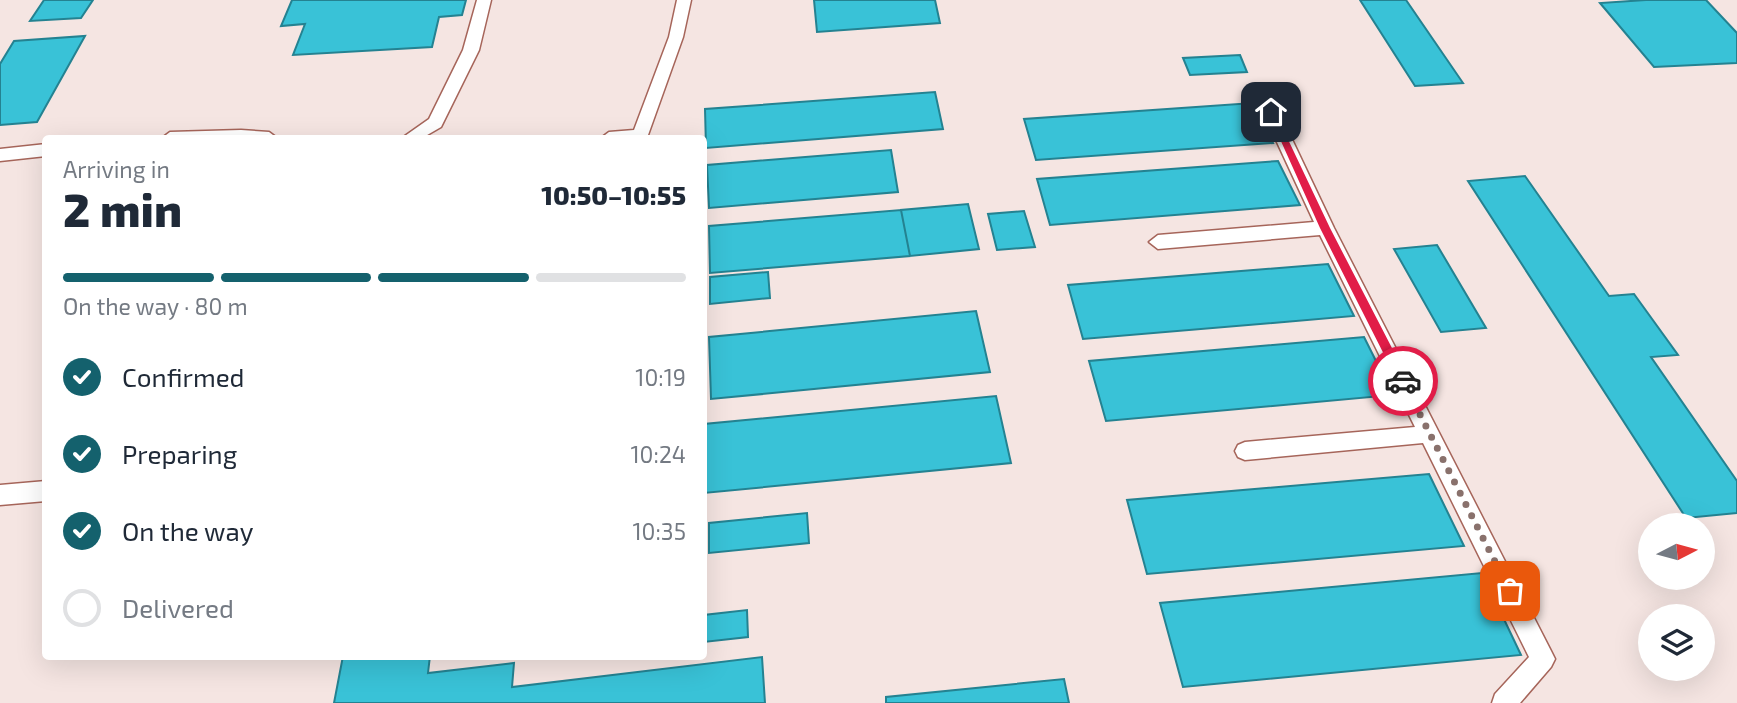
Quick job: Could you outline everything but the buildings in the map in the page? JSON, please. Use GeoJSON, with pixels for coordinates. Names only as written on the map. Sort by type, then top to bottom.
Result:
{"type":"FeatureCollection","features":[{"type":"Feature","properties":{"kind":"lane"},"geometry":{"type":"LineString","coordinates":[[415,135],[435,123],[471,50],[484,0]]}},
{"type":"Feature","properties":{"kind":"lane"},"geometry":{"type":"LineString","coordinates":[[641,135],[676,37],[684,0]]}},
{"type":"Feature","properties":{"kind":"lane"},"geometry":{"type":"LineString","coordinates":[[1271,112],[1325,228],[1543,659],[1504,703]]}},
{"type":"Feature","properties":{"kind":"lane"},"geometry":{"type":"LineString","coordinates":[[0,155],[42,150]]}},
{"type":"Feature","properties":{"kind":"lane"},"geometry":{"type":"LineString","coordinates":[[1158,242],[1325,228]]}},
{"type":"Feature","properties":{"kind":"lane"},"geometry":{"type":"LineString","coordinates":[[1245,451],[1430,434]]}},
{"type":"Feature","properties":{"kind":"lane"},"geometry":{"type":"LineString","coordinates":[[0,495],[42,491]]}},
{"type":"Feature","properties":{"kind":"way so far"},"geometry":{"type":"LineString","coordinates":[[1403,381],[1510,591]]}},
{"type":"Feature","properties":{"kind":"route"},"geometry":{"type":"LineString","coordinates":[[1271,112],[1325,228],[1403,381]]}}]}
